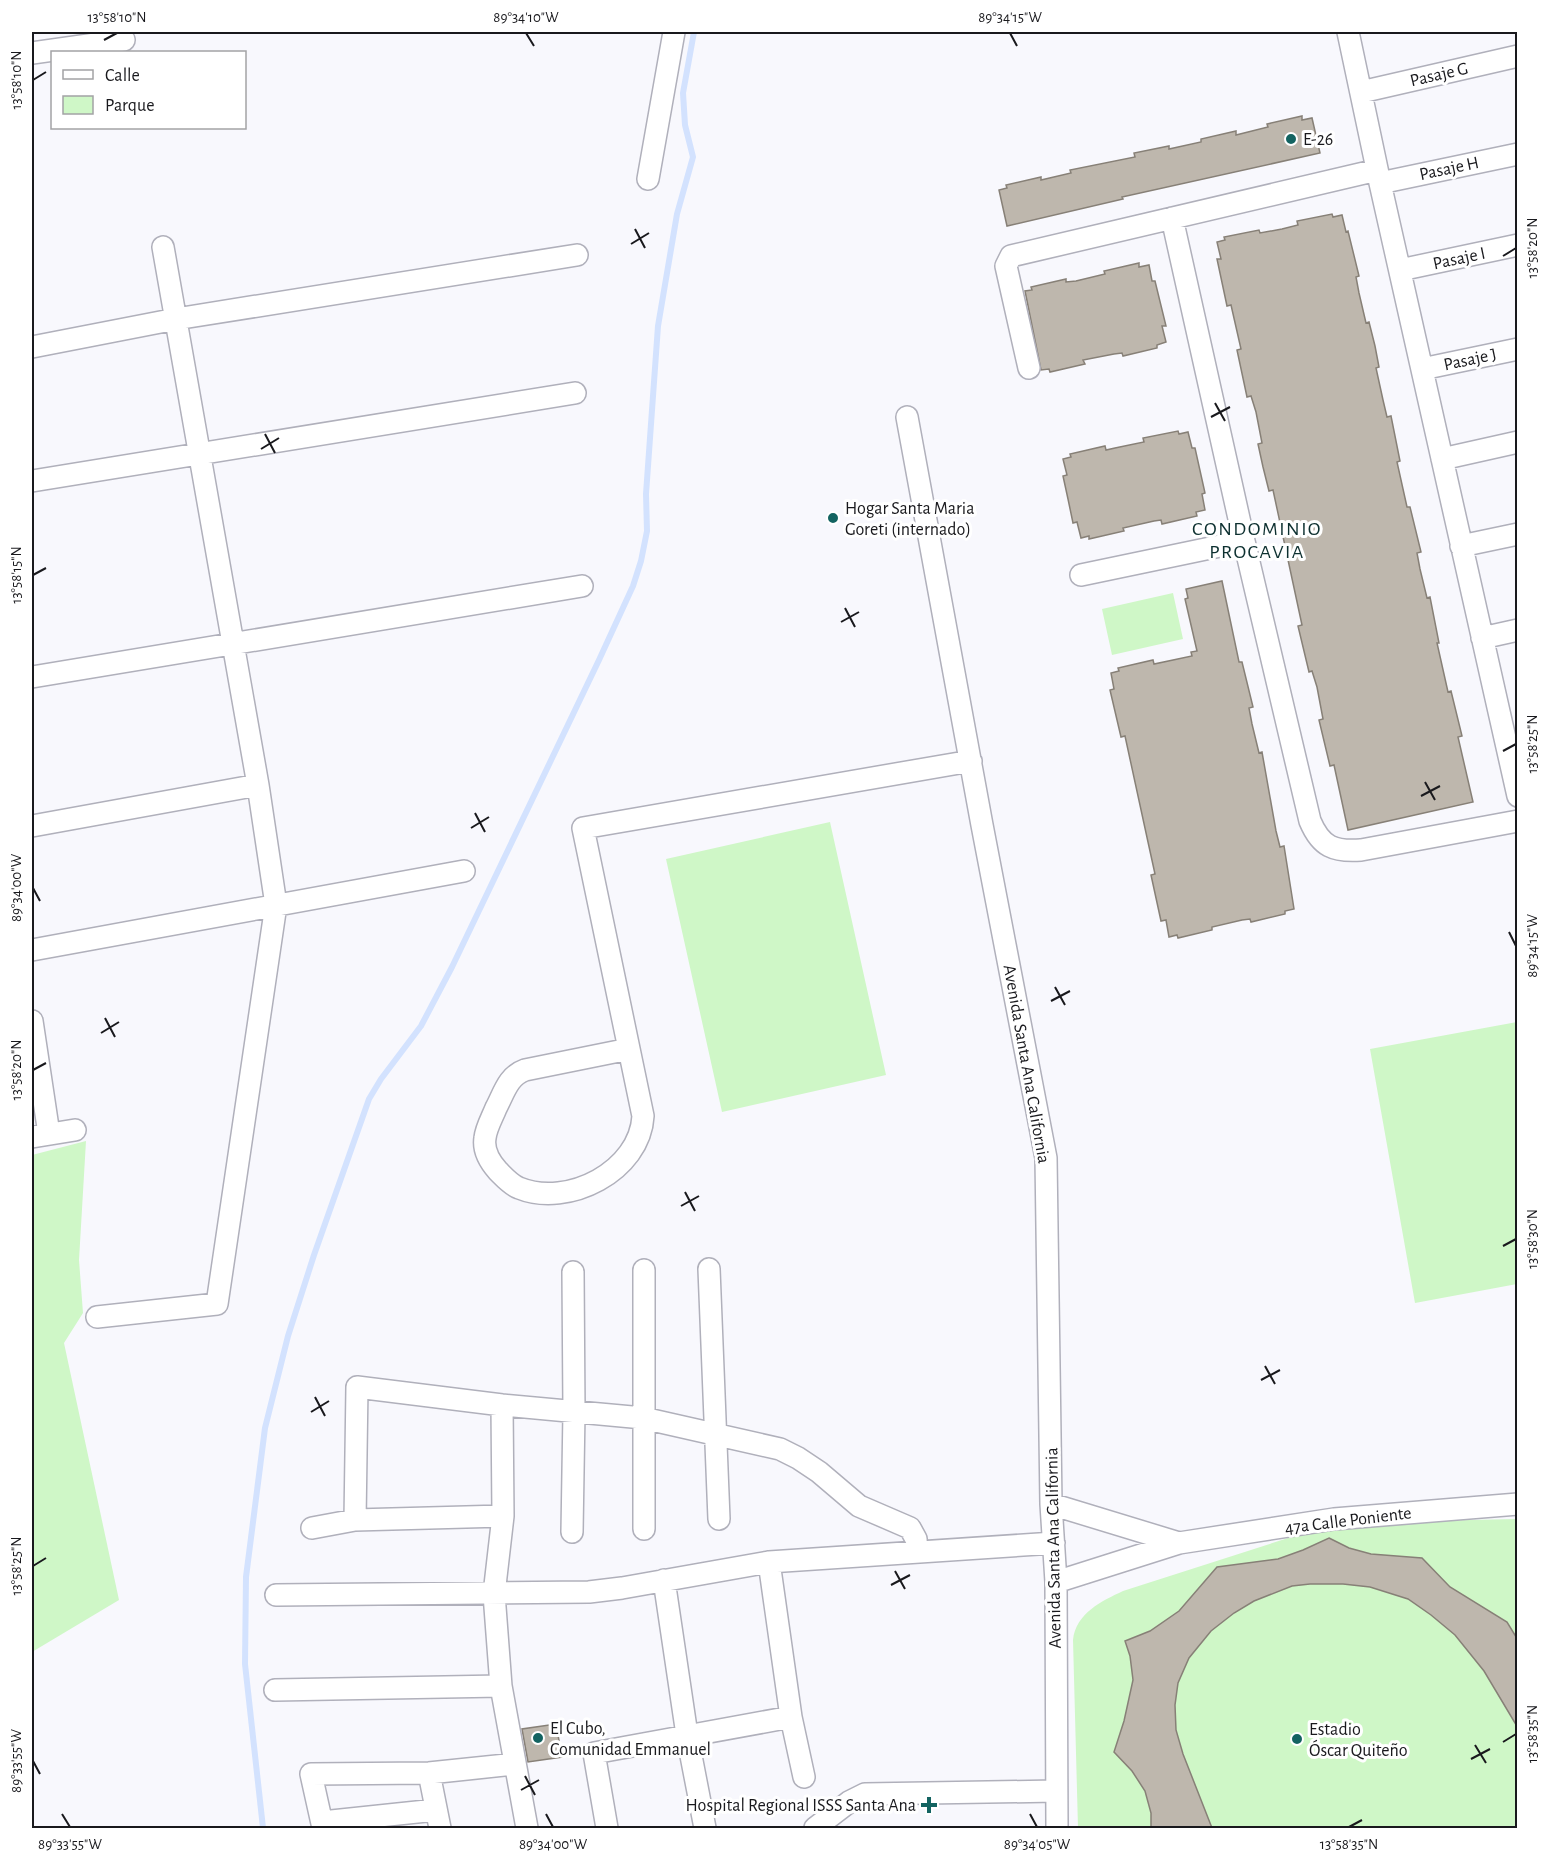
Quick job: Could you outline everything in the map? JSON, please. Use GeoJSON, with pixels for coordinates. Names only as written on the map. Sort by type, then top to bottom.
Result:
{"type":"FeatureCollection","features":[{"type":"Feature","properties":{"kind":"street"},"geometry":{"type":"LineString","coordinates":[[648,178],[674,32]]}},
{"type":"Feature","properties":{"kind":"street"},"geometry":{"type":"LineString","coordinates":[[1348,32],[1482,638],[1511,733],[1518,796]]}},
{"type":"Feature","properties":{"kind":"street"},"geometry":{"type":"LineString","coordinates":[[32,53],[124,40]]}},
{"type":"Feature","properties":{"kind":"street","name":"Pasaje G"},"geometry":{"type":"LineString","coordinates":[[1361,92],[1518,57]]}},
{"type":"Feature","properties":{"kind":"street","name":"Pasaje H"},"geometry":{"type":"LineString","coordinates":[[1029,368],[1007,269],[1009,258],[1018,254],[1172,218],[1378,176],[1518,154]]}},
{"type":"Feature","properties":{"kind":"street"},"geometry":{"type":"LineString","coordinates":[[1172,218],[1244,541],[1310,821],[1316,834],[1323,843],[1346,851],[1518,821]]}},
{"type":"Feature","properties":{"kind":"street","name":"Pasaje I"},"geometry":{"type":"LineString","coordinates":[[1400,270],[1518,245]]}},
{"type":"Feature","properties":{"kind":"street"},"geometry":{"type":"LineString","coordinates":[[98,1317],[217,1304],[276,905],[258,785],[163,247]]}},
{"type":"Feature","properties":{"kind":"street"},"geometry":{"type":"LineString","coordinates":[[32,347],[176,319],[577,255]]}},
{"type":"Feature","properties":{"kind":"street","name":"Pasaje J"},"geometry":{"type":"LineString","coordinates":[[1422,369],[1518,349]]}},
{"type":"Feature","properties":{"kind":"street"},"geometry":{"type":"LineString","coordinates":[[32,481],[575,393]]}},
{"type":"Feature","properties":{"kind":"street","name":"Avenida Santa Ana California"},"geometry":{"type":"LineString","coordinates":[[906,417],[1046,1158],[1051,1504],[1056,1582],[1057,1828]]}},
{"type":"Feature","properties":{"kind":"street"},"geometry":{"type":"LineString","coordinates":[[1442,459],[1518,442]]}},
{"type":"Feature","properties":{"kind":"street"},"geometry":{"type":"LineString","coordinates":[[1461,546],[1518,534]]}},
{"type":"Feature","properties":{"kind":"street"},"geometry":{"type":"LineString","coordinates":[[1081,575],[1244,541]]}},
{"type":"Feature","properties":{"kind":"street"},"geometry":{"type":"LineString","coordinates":[[32,677],[582,586]]}},
{"type":"Feature","properties":{"kind":"street"},"geometry":{"type":"LineString","coordinates":[[1482,638],[1518,630]]}},
{"type":"Feature","properties":{"kind":"street"},"geometry":{"type":"LineString","coordinates":[[629,1048],[517,1072],[510,1079],[484,1141],[491,1163],[508,1182],[518,1188],[551,1195],[582,1187],[615,1169],[640,1135],[643,1116],[629,1048],[583,828],[971,761]]}},
{"type":"Feature","properties":{"kind":"street"},"geometry":{"type":"LineString","coordinates":[[32,826],[258,785]]}},
{"type":"Feature","properties":{"kind":"street"},"geometry":{"type":"LineString","coordinates":[[32,950],[464,871]]}},
{"type":"Feature","properties":{"kind":"street"},"geometry":{"type":"LineString","coordinates":[[32,1021],[40,1136],[75,1130]]}},
{"type":"Feature","properties":{"kind":"street"},"geometry":{"type":"LineString","coordinates":[[709,1269],[719,1519]]}},
{"type":"Feature","properties":{"kind":"street"},"geometry":{"type":"LineString","coordinates":[[644,1270],[644,1529]]}},
{"type":"Feature","properties":{"kind":"street"},"geometry":{"type":"LineString","coordinates":[[572,1532],[573,1272]]}},
{"type":"Feature","properties":{"kind":"street"},"geometry":{"type":"LineString","coordinates":[[355,1520],[357,1387],[502,1405],[643,1418],[780,1449],[798,1458],[835,1484],[859,1506],[910,1528],[916,1539],[917,1552]]}},
{"type":"Feature","properties":{"kind":"street"},"geometry":{"type":"LineString","coordinates":[[502,1405],[503,1516],[494,1594],[501,1686],[527,1828]]}},
{"type":"Feature","properties":{"kind":"street","name":"47a Calle Poniente"},"geometry":{"type":"LineString","coordinates":[[1051,1504],[1179,1543]]}},
{"type":"Feature","properties":{"kind":"street","name":"47a Calle Poniente"},"geometry":{"type":"LineString","coordinates":[[1056,1582],[1179,1543],[1334,1519],[1518,1504]]}},
{"type":"Feature","properties":{"kind":"street"},"geometry":{"type":"LineString","coordinates":[[312,1528],[355,1520],[503,1516]]}},
{"type":"Feature","properties":{"kind":"street"},"geometry":{"type":"LineString","coordinates":[[276,1595],[589,1592],[769,1562],[1054,1543]]}},
{"type":"Feature","properties":{"kind":"street"},"geometry":{"type":"LineString","coordinates":[[769,1562],[791,1717],[804,1777]]}},
{"type":"Feature","properties":{"kind":"street"},"geometry":{"type":"LineString","coordinates":[[664,1581],[687,1735],[705,1828]]}},
{"type":"Feature","properties":{"kind":"street"},"geometry":{"type":"LineString","coordinates":[[275,1690],[501,1686]]}},
{"type":"Feature","properties":{"kind":"street"},"geometry":{"type":"LineString","coordinates":[[607,1828],[594,1753],[791,1717]]}},
{"type":"Feature","properties":{"kind":"street"},"geometry":{"type":"LineString","coordinates":[[429,1773],[438,1819],[322,1825],[311,1774],[429,1773],[515,1764]]}},
{"type":"Feature","properties":{"kind":"street"},"geometry":{"type":"LineString","coordinates":[[814,1828],[849,1802],[865,1794],[1056,1791]]}},
{"type":"Feature","properties":{"kind":"green space"},"geometry":{"type":"Polygon","coordinates":[[[1173,593],[1183,639],[1112,655],[1102,609],[1173,593]]]}},
{"type":"Feature","properties":{"kind":"green space"},"geometry":{"type":"Polygon","coordinates":[[[830,822],[886,1075],[722,1112],[666,859],[830,822]]]}},
{"type":"Feature","properties":{"kind":"green space"},"geometry":{"type":"Polygon","coordinates":[[[1517,1022],[1517,1284],[1415,1303],[1370,1049],[1517,1022]]]}},
{"type":"Feature","properties":{"kind":"green space"},"geometry":{"type":"Polygon","coordinates":[[[86,1141],[79,1260],[83,1313],[64,1343],[119,1600],[32,1652],[32,1155],[86,1141]]]}},
{"type":"Feature","properties":{"kind":"green space","name":"Estadio Óscar Quiteño"},"geometry":{"type":"Polygon","coordinates":[[[1517,1519],[1517,1828],[1078,1828],[1073,1640],[1079,1622],[1091,1609],[1123,1591],[1307,1532],[1375,1522],[1517,1519]]]}},
{"type":"Feature","properties":{"kind":"building"},"geometry":{"type":"Polygon","coordinates":[[[1302,116],[1302,120],[1312,118],[1320,153],[1122,197],[1123,199],[1007,226],[999,190],[1007,188],[1006,185],[1041,177],[1041,180],[1071,173],[1070,170],[1135,157],[1134,153],[1169,146],[1169,149],[1236,131],[1236,135],[1268,127],[1267,124],[1302,116]]]}},
{"type":"Feature","properties":{"kind":"building"},"geometry":{"type":"Polygon","coordinates":[[[1332,214],[1333,217],[1342,215],[1359,276],[1356,277],[1359,293],[1366,323],[1369,322],[1375,346],[1379,367],[1376,368],[1387,417],[1391,416],[1400,461],[1397,462],[1407,507],[1410,507],[1421,552],[1417,553],[1420,569],[1427,598],[1430,597],[1448,692],[1451,691],[1462,736],[1458,737],[1473,802],[1348,830],[1334,765],[1330,766],[1319,720],[1323,719],[1317,687],[1312,671],[1309,672],[1298,626],[1302,625],[1273,490],[1269,491],[1263,467],[1258,444],[1262,443],[1256,412],[1251,396],[1247,397],[1237,350],[1241,349],[1231,305],[1227,306],[1217,259],[1221,259],[1217,242],[1225,240],[1224,237],[1259,230],[1260,233],[1282,229],[1298,225],[1297,221],[1332,214]]]}},
{"type":"Feature","properties":{"kind":"building"},"geometry":{"type":"Polygon","coordinates":[[[1139,263],[1139,267],[1149,265],[1152,281],[1155,281],[1166,326],[1162,326],[1166,342],[1157,345],[1157,348],[1123,356],[1122,353],[1083,360],[1085,364],[1050,372],[1049,369],[1041,370],[1025,291],[1032,290],[1031,287],[1066,279],[1066,282],[1076,281],[1105,274],[1104,271],[1139,263]]]}},
{"type":"Feature","properties":{"kind":"building"},"geometry":{"type":"Polygon","coordinates":[[[1178,431],[1179,434],[1188,432],[1192,448],[1195,448],[1205,493],[1202,494],[1205,510],[1196,512],[1197,516],[1162,524],[1161,520],[1154,521],[1123,528],[1124,531],[1089,539],[1089,536],[1081,538],[1077,522],[1073,523],[1063,476],[1067,475],[1063,459],[1071,457],[1070,454],[1105,446],[1106,450],[1144,442],[1143,438],[1178,431]]]}},
{"type":"Feature","properties":{"kind":"building"},"geometry":{"type":"Polygon","coordinates":[[[1222,581],[1239,662],[1242,662],[1253,707],[1249,708],[1259,753],[1262,752],[1276,831],[1280,847],[1284,846],[1294,909],[1285,911],[1285,914],[1251,922],[1250,919],[1242,920],[1178,938],[1177,935],[1169,937],[1166,920],[1161,921],[1151,875],[1155,874],[1125,736],[1121,737],[1110,690],[1114,689],[1111,673],[1119,671],[1118,668],[1153,660],[1154,664],[1192,656],[1191,652],[1197,651],[1185,599],[1188,598],[1186,589],[1222,581]]]}},
{"type":"Feature","properties":{"kind":"building"},"geometry":{"type":"Polygon","coordinates":[[[1329,1538],[1349,1548],[1371,1554],[1422,1558],[1450,1587],[1507,1622],[1518,1640],[1518,1728],[1484,1671],[1455,1635],[1408,1599],[1370,1587],[1343,1584],[1292,1586],[1254,1601],[1234,1613],[1211,1631],[1189,1658],[1178,1683],[1175,1705],[1176,1730],[1212,1828],[1151,1828],[1151,1813],[1145,1791],[1132,1771],[1114,1752],[1133,1680],[1130,1656],[1125,1641],[1150,1631],[1179,1611],[1217,1567],[1278,1559],[1329,1538]]]}},
{"type":"Feature","properties":{"kind":"building","name":"El Cubo, Comunidad Emmanuel"},"geometry":{"type":"Polygon","coordinates":[[[556,1724],[562,1757],[528,1762],[522,1729],[556,1724]]]}},
{"type":"Feature","properties":{"kind":"waterway"},"geometry":{"type":"LineString","coordinates":[[263,1828],[245,1664],[246,1577],[265,1428],[288,1336],[369,1099],[381,1079],[421,1026],[452,967],[599,660],[633,586],[641,561],[647,531],[646,494],[658,326],[677,214],[693,157],[685,125],[683,93],[694,32]]}},
{"type":"Feature","properties":{"kind":"place","name":"E-26"},"geometry":{"type":"Point","coordinates":[1291,139]}},
{"type":"Feature","properties":{"kind":"place","name":"Hogar Santa Maria Goreti (internado)"},"geometry":{"type":"Point","coordinates":[833,518]}},
{"type":"Feature","properties":{"kind":"place","name":"El Cubo, Comunidad Emmanuel"},"geometry":{"type":"Point","coordinates":[538,1738]}},
{"type":"Feature","properties":{"kind":"place","name":"Estadio Óscar Quiteño"},"geometry":{"type":"Point","coordinates":[1297,1739]}},
{"type":"Feature","properties":{"kind":"place","name":"Hospital Regional ISSS Santa Ana"},"geometry":{"type":"Point","coordinates":[929,1805]}},
{"type":"Feature","properties":{"kind":"district","name":"CONDOMINIO PROCAVIA"},"geometry":{"type":"Point","coordinates":[1257,540]}}]}
